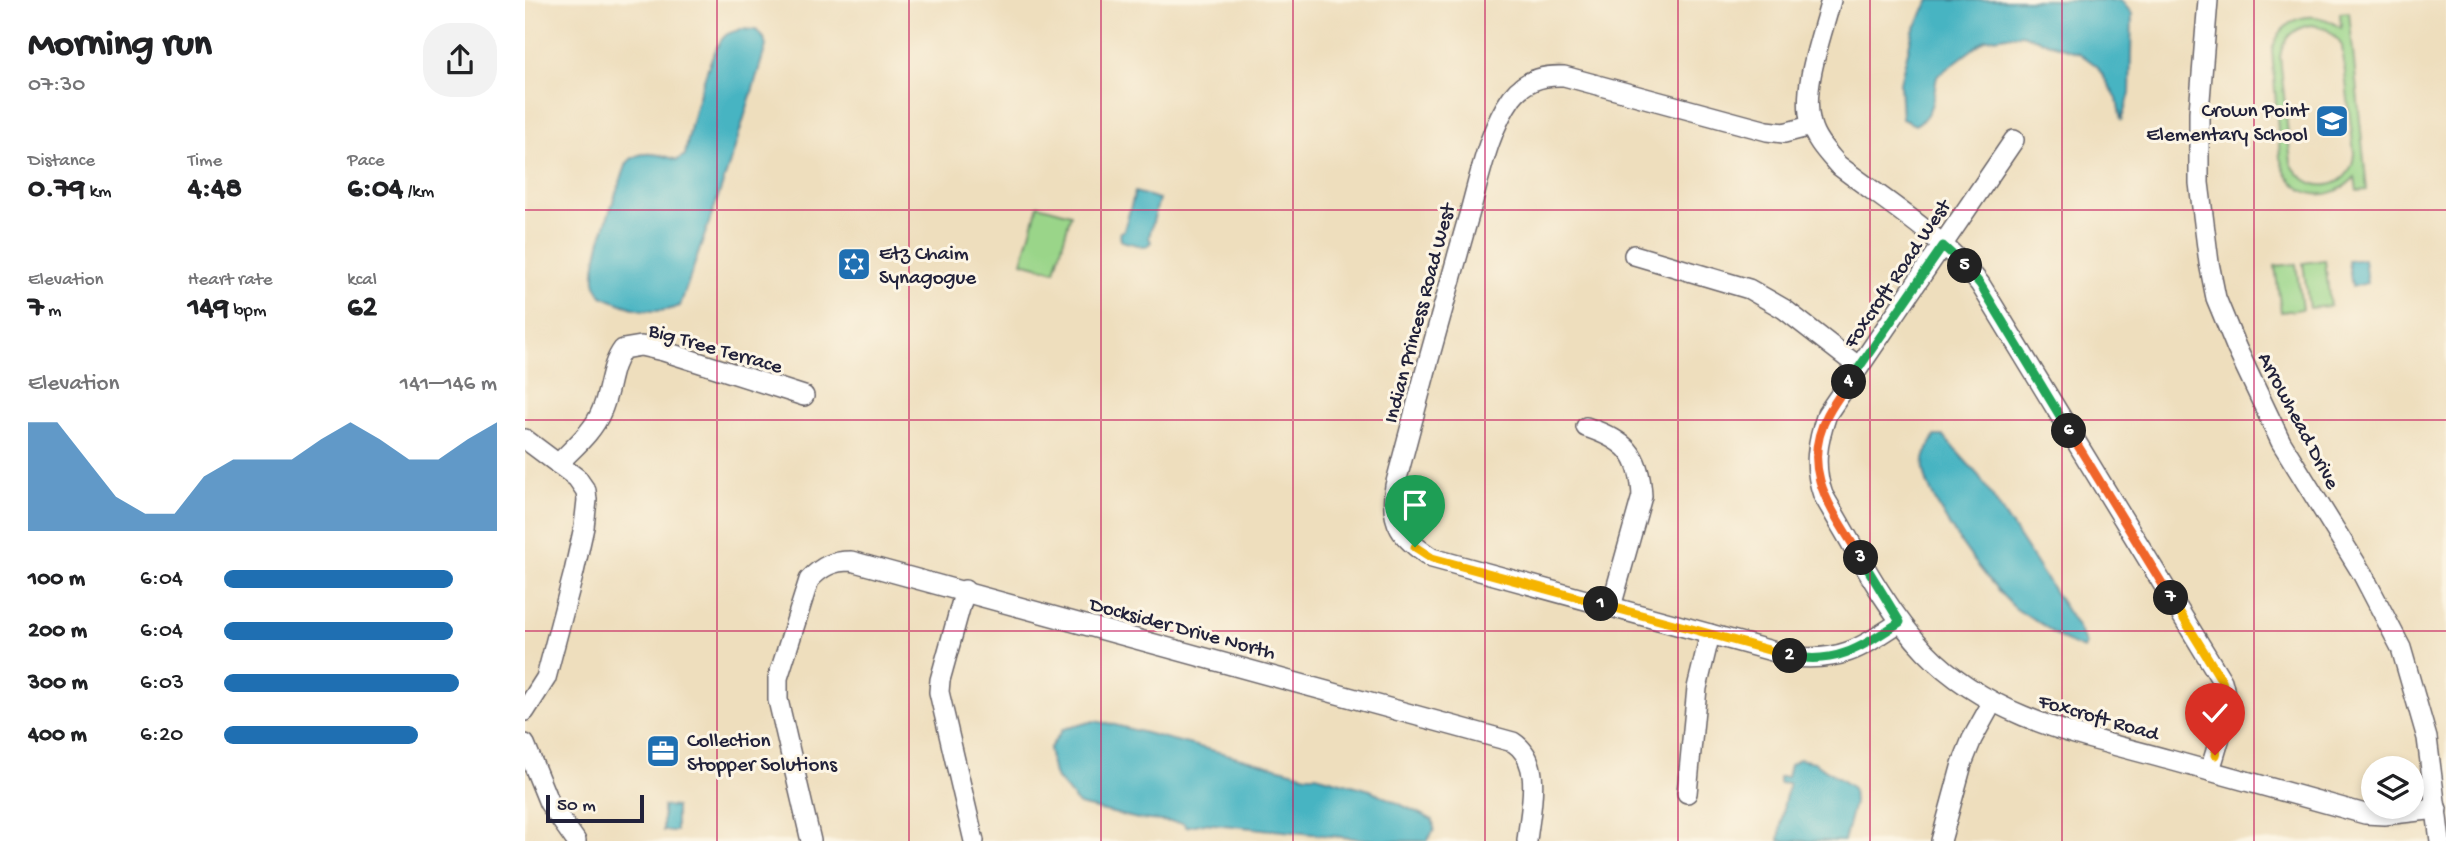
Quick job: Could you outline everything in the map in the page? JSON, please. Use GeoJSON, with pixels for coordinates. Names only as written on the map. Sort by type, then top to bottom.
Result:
{"type":"FeatureCollection","features":[{"type":"Feature","properties":{"kind":"street"},"geometry":{"type":"LineString","coordinates":[[1831,0],[1811,81],[1808,102],[1811,125],[1824,149],[1839,165],[1943,246],[1967,267],[1980,284],[2222,681],[2227,709],[2210,771]]}},
{"type":"Feature","properties":{"kind":"street","name":"Arrowhead Drive"},"geometry":{"type":"LineString","coordinates":[[2208,0],[2199,112],[2199,183],[2209,263],[2217,298],[2237,349],[2281,442],[2363,575],[2401,648],[2427,738],[2440,841]]}},
{"type":"Feature","properties":{"kind":"street","name":"Indian Princess Road West"},"geometry":{"type":"LineString","coordinates":[[1611,607],[1432,558],[1402,534],[1394,516],[1392,500],[1395,485],[1446,295],[1498,124],[1513,96],[1533,80],[1548,75],[1564,76],[1767,131],[1784,133],[1811,125]]}},
{"type":"Feature","properties":{"kind":"street","name":"Foxcroft Road West"},"geometry":{"type":"LineString","coordinates":[[1900,622],[1823,495],[1816,460],[1819,439],[1827,414],[2014,140]]}},
{"type":"Feature","properties":{"kind":"street"},"geometry":{"type":"LineString","coordinates":[[1634,255],[1749,289],[1784,309],[1859,368]]}},
{"type":"Feature","properties":{"kind":"street","name":"Big Tree Terrace"},"geometry":{"type":"LineString","coordinates":[[558,464],[596,423],[603,410],[614,365],[623,349],[641,346],[663,351],[804,396]]}},
{"type":"Feature","properties":{"kind":"street"},"geometry":{"type":"LineString","coordinates":[[1586,427],[1624,444],[1636,461],[1641,477],[1641,496],[1611,607],[1794,657],[1818,659],[1837,657],[1859,649],[1900,622]]}},
{"type":"Feature","properties":{"kind":"street"},"geometry":{"type":"LineString","coordinates":[[525,439],[577,478],[586,491],[584,527],[545,678],[525,710]]}},
{"type":"Feature","properties":{"kind":"street","name":"Docksider Drive North"},"geometry":{"type":"LineString","coordinates":[[811,841],[778,700],[778,678],[809,580],[818,570],[830,563],[851,561],[1493,735],[1522,747],[1530,759],[1533,772],[1527,841]]}},
{"type":"Feature","properties":{"kind":"street"},"geometry":{"type":"LineString","coordinates":[[965,590],[939,692],[974,841]]}},
{"type":"Feature","properties":{"kind":"street","name":"Foxcroft Road"},"geometry":{"type":"LineString","coordinates":[[1900,622],[1950,674],[1992,703],[2047,726],[2365,814],[2384,815],[2437,809]]}},
{"type":"Feature","properties":{"kind":"street"},"geometry":{"type":"LineString","coordinates":[[1687,793],[1697,688],[1710,634]]}},
{"type":"Feature","properties":{"kind":"street"},"geometry":{"type":"LineString","coordinates":[[1941,841],[1962,764],[1992,703]]}},
{"type":"Feature","properties":{"kind":"street"},"geometry":{"type":"LineString","coordinates":[[525,744],[549,803],[576,841]]}},
{"type":"Feature","properties":{"kind":"green space"},"geometry":{"type":"Polygon","coordinates":[[[2349,12],[2367,190],[2357,191],[2355,177],[2333,192],[2311,193],[2292,182],[2280,158],[2272,50],[2283,29],[2300,18],[2320,18],[2341,28],[2340,13],[2349,12]],[[2310,25],[2289,35],[2280,57],[2291,163],[2307,181],[2328,185],[2346,176],[2354,153],[2342,46],[2329,31],[2310,25]]]}},
{"type":"Feature","properties":{"kind":"green space"},"geometry":{"type":"Polygon","coordinates":[[[1038,205],[1071,214],[1055,271],[1022,262],[1038,205]]]}},
{"type":"Feature","properties":{"kind":"green space"},"geometry":{"type":"Polygon","coordinates":[[[2325,260],[2330,306],[2309,308],[2303,263],[2325,260]]]}},
{"type":"Feature","properties":{"kind":"green space"},"geometry":{"type":"Polygon","coordinates":[[[2296,264],[2302,309],[2281,312],[2275,266],[2296,264]]]}},
{"type":"Feature","properties":{"kind":"water"},"geometry":{"type":"Polygon","coordinates":[[[1930,0],[2121,0],[2132,14],[2130,94],[2121,121],[2117,99],[2097,66],[2079,53],[2022,34],[1986,39],[1937,76],[1932,104],[1921,121],[1915,125],[1902,119],[1900,82],[1913,31],[1930,0]]]}},
{"type":"Feature","properties":{"kind":"water"},"geometry":{"type":"Polygon","coordinates":[[[741,29],[756,30],[764,38],[766,46],[733,154],[680,306],[660,311],[641,310],[602,296],[595,283],[597,255],[627,163],[643,154],[657,154],[677,160],[685,155],[700,92],[713,56],[726,35],[741,29]]]}},
{"type":"Feature","properties":{"kind":"water"},"geometry":{"type":"Polygon","coordinates":[[[1135,192],[1159,199],[1149,237],[1151,242],[1146,247],[1121,241],[1120,233],[1124,230],[1135,192]]]}},
{"type":"Feature","properties":{"kind":"water"},"geometry":{"type":"Polygon","coordinates":[[[2364,259],[2367,283],[2352,287],[2348,261],[2364,259]]]}},
{"type":"Feature","properties":{"kind":"water"},"geometry":{"type":"Polygon","coordinates":[[[1935,436],[1943,436],[1979,476],[2076,625],[2086,644],[2084,649],[2064,640],[2015,608],[1989,580],[1958,538],[1932,494],[1925,475],[1924,460],[1935,436]]]}},
{"type":"Feature","properties":{"kind":"water"},"geometry":{"type":"Polygon","coordinates":[[[1094,721],[1370,790],[1433,820],[1434,830],[1427,841],[1381,841],[1203,823],[1186,827],[1183,823],[1138,819],[1079,805],[1054,775],[1049,749],[1063,729],[1094,721]]]}},
{"type":"Feature","properties":{"kind":"water"},"geometry":{"type":"Polygon","coordinates":[[[1799,759],[1814,762],[1853,788],[1854,803],[1844,841],[1779,841],[1789,784],[1779,783],[1779,777],[1787,777],[1790,765],[1799,759]]]}},
{"type":"Feature","properties":{"kind":"water"},"geometry":{"type":"Polygon","coordinates":[[[663,806],[676,807],[676,831],[663,831],[663,806]]]}},
{"type":"Feature","properties":{"kind":"place","name":"Crown Point Elementary School"},"geometry":{"type":"Point","coordinates":[2332,121]}},
{"type":"Feature","properties":{"kind":"place","name":"Etz Chaim Synagogue"},"geometry":{"type":"Point","coordinates":[854,264]}},
{"type":"Feature","properties":{"kind":"place","name":"Collection Stopper Solutions"},"geometry":{"type":"Point","coordinates":[663,751]}},
{"type":"Feature","properties":{"kind":"route"},"geometry":{"type":"LineString","coordinates":[[1415,547],[1432,558],[1794,657],[1837,657],[1859,649],[1900,622],[1823,495],[1816,460],[1819,439],[1827,414],[1943,246],[1967,267],[1980,284],[2222,681],[2227,709],[2215,755]]}}]}
